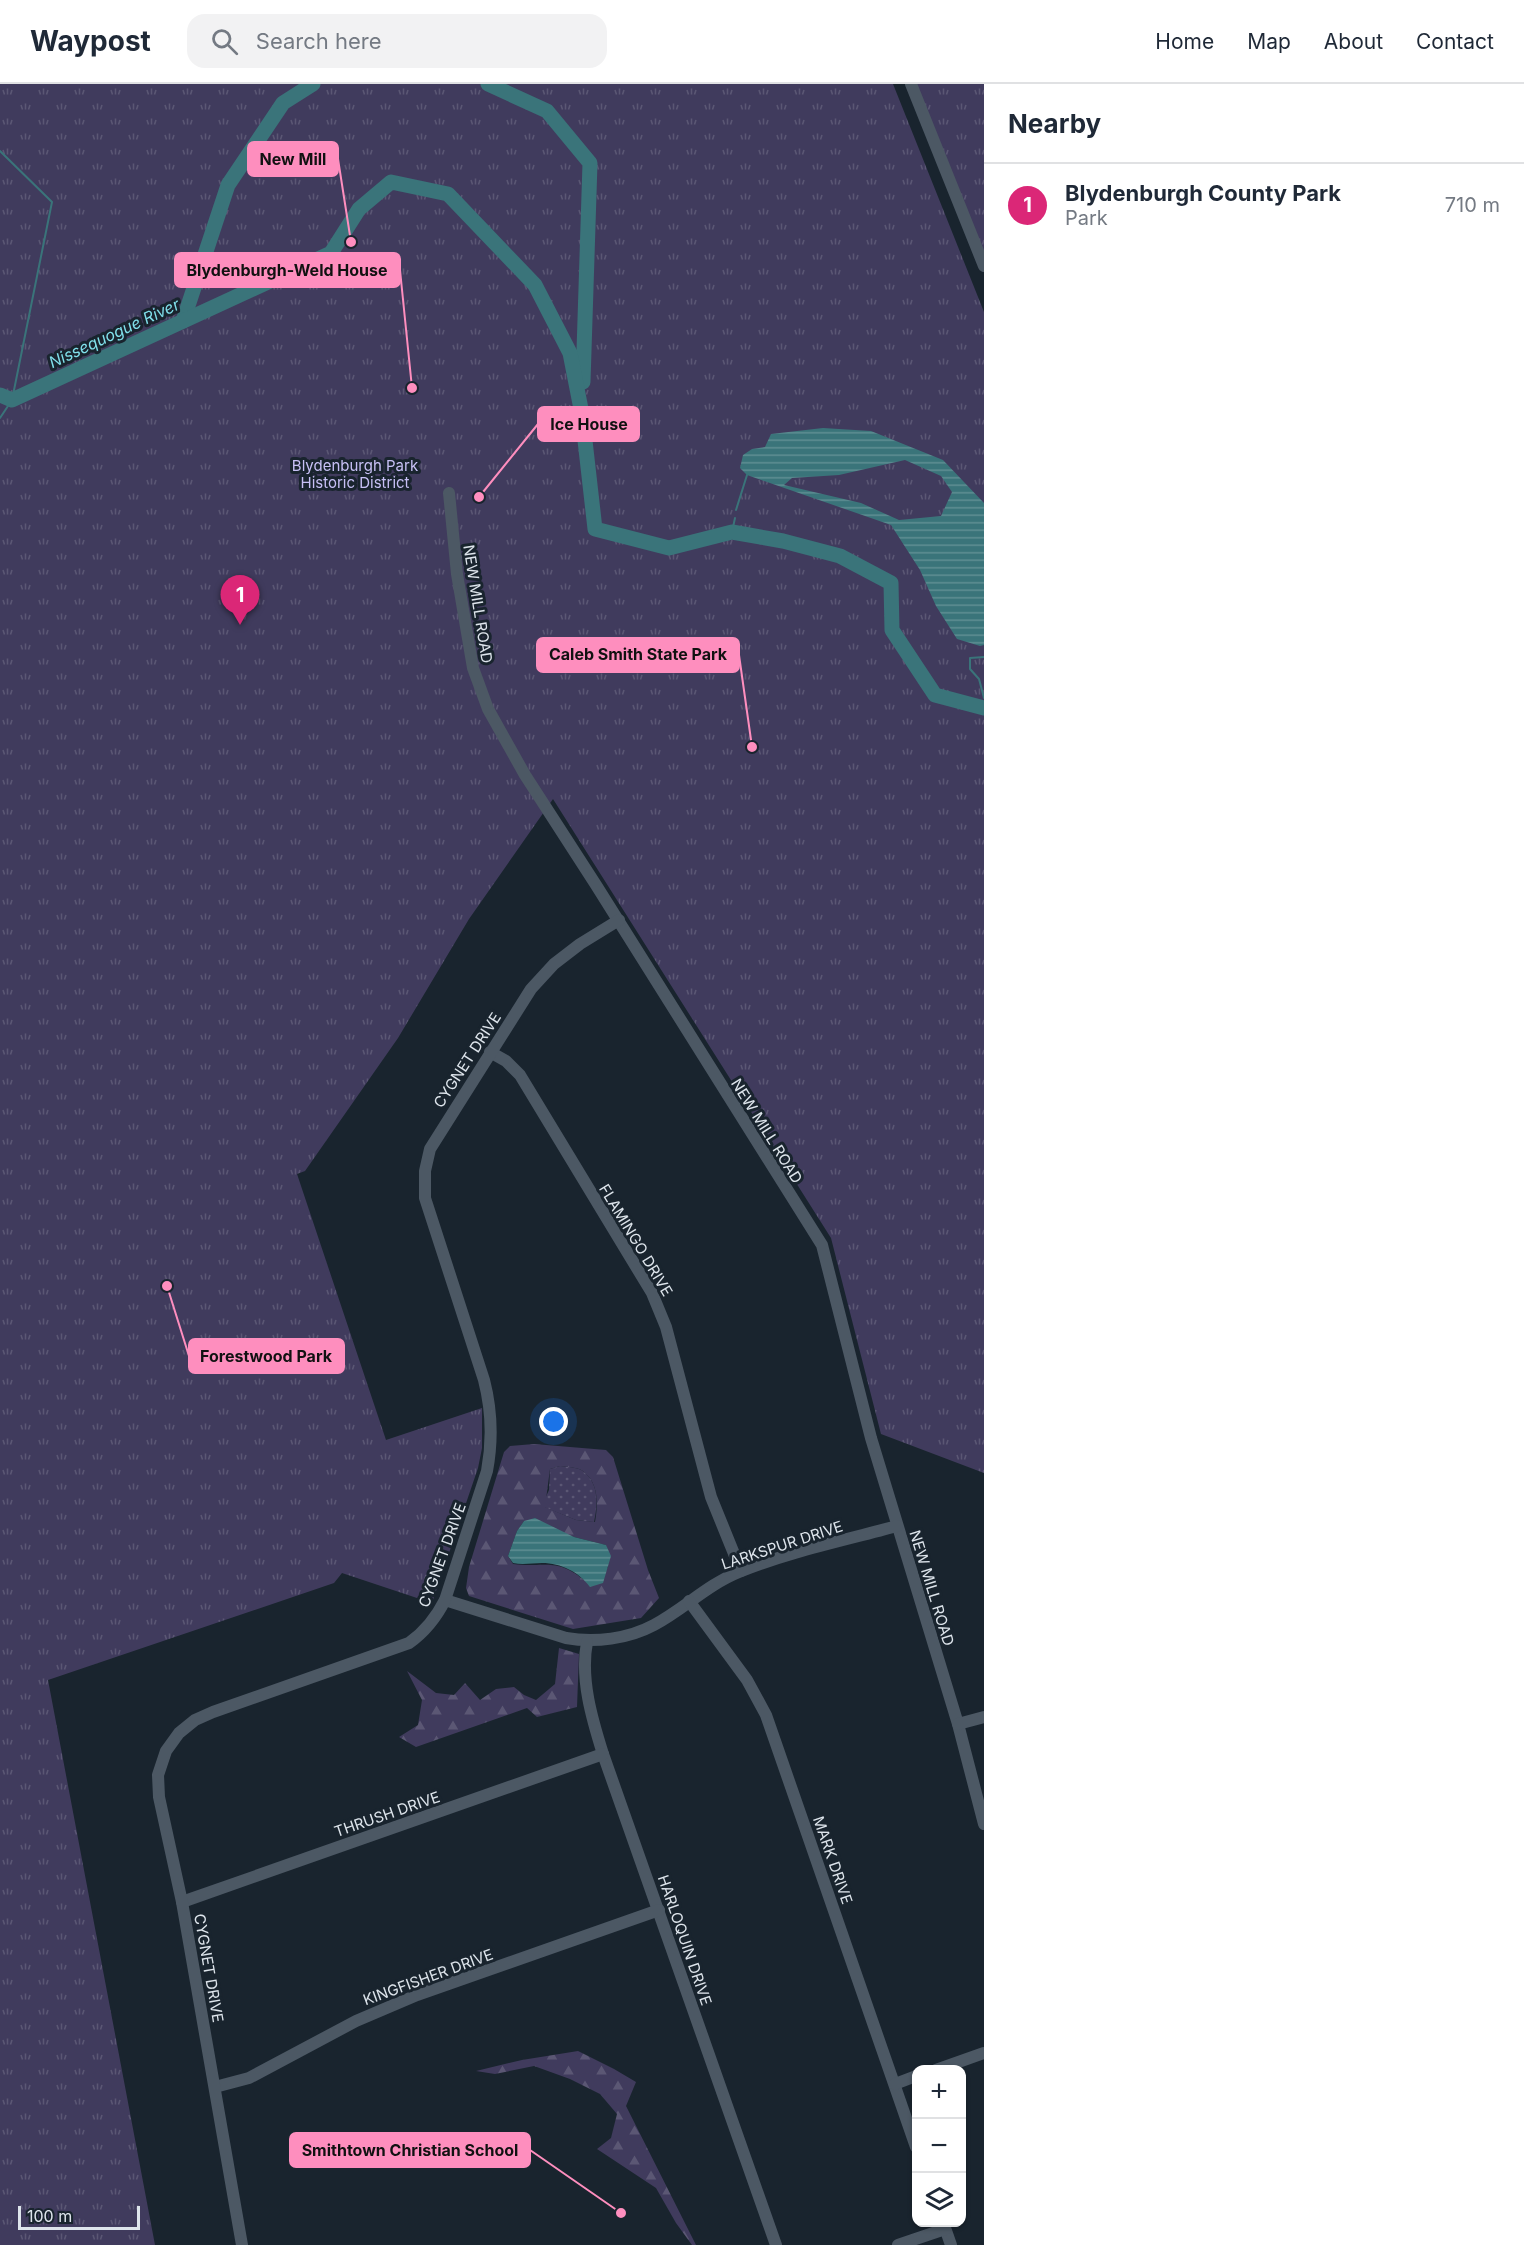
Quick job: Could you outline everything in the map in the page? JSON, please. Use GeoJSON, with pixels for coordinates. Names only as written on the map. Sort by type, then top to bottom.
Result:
{"type":"FeatureCollection","features":[{"type":"Feature","properties":{"kind":"street"},"geometry":{"type":"LineString","coordinates":[[911,84],[984,266]]}},
{"type":"Feature","properties":{"kind":"street","name":"NEW MILL ROAD"},"geometry":{"type":"LineString","coordinates":[[449,492],[457,574],[473,668],[488,710],[525,775],[619,920],[822,1245],[871,1438],[958,1724],[984,1824]]}},
{"type":"Feature","properties":{"kind":"street","name":"CYGNET DRIVE"},"geometry":{"type":"LineString","coordinates":[[242,2245],[182,1902],[159,1797],[158,1775],[166,1751],[179,1733],[195,1720],[409,1643],[425,1632],[437,1617],[445,1600],[487,1471],[492,1427],[490,1402],[484,1380],[425,1198],[425,1171],[430,1149],[531,989],[554,964],[580,944],[619,920]]}},
{"type":"Feature","properties":{"kind":"street","name":"FLAMINGO DRIVE"},"geometry":{"type":"LineString","coordinates":[[490,1052],[506,1061],[520,1075],[652,1293],[666,1327],[711,1497],[741,1571]]}},
{"type":"Feature","properties":{"kind":"street","name":"LARKSPUR DRIVE"},"geometry":{"type":"LineString","coordinates":[[445,1600],[566,1638],[587,1642],[614,1638],[642,1631],[657,1624],[708,1588],[741,1571],[897,1526]]}},
{"type":"Feature","properties":{"kind":"street","name":"MARK DRIVE"},"geometry":{"type":"LineString","coordinates":[[688,1601],[747,1680],[766,1715],[912,2134]]}},
{"type":"Feature","properties":{"kind":"street","name":"HARLOQUIN DRIVE"},"geometry":{"type":"LineString","coordinates":[[587,1642],[584,1658],[592,1720],[776,2245]]}},
{"type":"Feature","properties":{"kind":"street"},"geometry":{"type":"LineString","coordinates":[[958,1724],[984,1717]]}},
{"type":"Feature","properties":{"kind":"street","name":"THRUSH DRIVE"},"geometry":{"type":"LineString","coordinates":[[182,1902],[603,1754]]}},
{"type":"Feature","properties":{"kind":"street","name":"KINGFISHER DRIVE"},"geometry":{"type":"LineString","coordinates":[[215,2087],[249,2078],[356,2021],[417,1995],[659,1910]]}},
{"type":"Feature","properties":{"kind":"street"},"geometry":{"type":"LineString","coordinates":[[950,2065],[984,2053]]}},
{"type":"Feature","properties":{"kind":"street"},"geometry":{"type":"LineString","coordinates":[[895,2084],[912,2078]]}},
{"type":"Feature","properties":{"kind":"street"},"geometry":{"type":"LineString","coordinates":[[898,2245],[942,2227]]}},
{"type":"Feature","properties":{"kind":"street"},"geometry":{"type":"LineString","coordinates":[[944,2227],[951,2245]]}},
{"type":"Feature","properties":{"kind":"green space","name":"Blydenburgh Park Historic District"},"geometry":{"type":"Polygon","coordinates":[[[0,84],[893,84],[984,312],[984,1473],[881,1434],[831,1238],[553,799],[469,919],[398,1038],[305,1171],[297,1174],[386,1440],[482,1408],[482,1448],[478,1468],[432,1603],[342,1573],[334,1583],[48,1680],[155,2245],[0,2245],[0,84]]]}},
{"type":"Feature","properties":{"kind":"green space"},"geometry":{"type":"Polygon","coordinates":[[[914,84],[984,84],[984,259],[914,84]]]}},
{"type":"Feature","properties":{"kind":"green space"},"geometry":{"type":"Polygon","coordinates":[[[534,1444],[606,1450],[613,1457],[659,1598],[641,1618],[573,1629],[469,1596],[466,1588],[469,1567],[504,1452],[510,1446],[534,1444]],[[560,1466],[550,1469],[545,1507],[576,1520],[595,1522],[597,1502],[595,1489],[589,1477],[582,1470],[560,1466]],[[524,1521],[517,1531],[508,1556],[513,1564],[557,1566],[565,1568],[584,1580],[604,1574],[608,1567],[606,1545],[524,1521]]]}},
{"type":"Feature","properties":{"kind":"green space"},"geometry":{"type":"Polygon","coordinates":[[[560,1466],[582,1470],[589,1477],[595,1489],[597,1502],[594,1522],[576,1520],[544,1507],[549,1490],[550,1469],[560,1466]]]}},
{"type":"Feature","properties":{"kind":"green space"},"geometry":{"type":"Polygon","coordinates":[[[559,1648],[579,1654],[577,1707],[537,1717],[527,1708],[416,1747],[399,1737],[418,1725],[422,1700],[407,1671],[436,1693],[454,1695],[465,1683],[480,1700],[496,1689],[514,1687],[524,1695],[536,1700],[555,1684],[559,1648]]]}},
{"type":"Feature","properties":{"kind":"green space"},"geometry":{"type":"Polygon","coordinates":[[[578,2051],[636,2082],[626,2106],[696,2245],[692,2245],[676,2223],[656,2188],[597,2149],[611,2138],[617,2114],[600,2094],[570,2079],[534,2066],[495,2074],[476,2071],[522,2060],[578,2051]]]}},
{"type":"Feature","properties":{"kind":"shaded area"},"geometry":{"type":"Polygon","coordinates":[[[823,428],[871,431],[943,460],[984,503],[984,645],[980,646],[957,639],[936,606],[920,570],[891,525],[747,475],[740,468],[743,455],[752,449],[765,447],[771,434],[823,428]],[[905,460],[839,475],[792,478],[784,485],[861,503],[899,520],[941,516],[952,492],[941,476],[905,460]]]}},
{"type":"Feature","properties":{"kind":"shaded area"},"geometry":{"type":"Polygon","coordinates":[[[535,1518],[574,1537],[606,1545],[611,1556],[603,1583],[590,1587],[575,1573],[556,1565],[513,1563],[508,1556],[517,1531],[524,1521],[535,1518]]]}},
{"type":"Feature","properties":{"kind":"waterway"},"geometry":{"type":"LineString","coordinates":[[183,321],[228,185],[283,103],[313,84]]}},
{"type":"Feature","properties":{"kind":"waterway"},"geometry":{"type":"LineString","coordinates":[[488,84],[547,111],[590,163],[583,382]]}},
{"type":"Feature","properties":{"kind":"waterway"},"geometry":{"type":"LineString","coordinates":[[0,151],[52,202],[12,400],[0,418]]}},
{"type":"Feature","properties":{"kind":"waterway","name":"Nissequogue River"},"geometry":{"type":"LineString","coordinates":[[0,395],[12,400],[331,253],[359,209],[391,182],[448,194],[535,285],[570,353],[582,414],[595,529],[669,548],[732,532],[783,541],[840,556],[891,583],[892,630],[935,695],[984,708]]}},
{"type":"Feature","properties":{"kind":"waterway"},"geometry":{"type":"LineString","coordinates":[[736,510],[747,475]]}},
{"type":"Feature","properties":{"kind":"waterway"},"geometry":{"type":"LineString","coordinates":[[732,532],[735,518]]}},
{"type":"Feature","properties":{"kind":"waterway"},"geometry":{"type":"LineString","coordinates":[[984,657],[970,658],[970,669],[979,679],[984,698]]}},
{"type":"Feature","properties":{"kind":"place","name":"New Mill"},"geometry":{"type":"Point","coordinates":[351,242]}},
{"type":"Feature","properties":{"kind":"place","name":"Blydenburgh-Weld House"},"geometry":{"type":"Point","coordinates":[412,388]}},
{"type":"Feature","properties":{"kind":"place","name":"Ice House"},"geometry":{"type":"Point","coordinates":[479,497]}},
{"type":"Feature","properties":{"kind":"place","name":"Blydenburgh County Park"},"geometry":{"type":"Point","coordinates":[240,625]}},
{"type":"Feature","properties":{"kind":"place","name":"Caleb Smith State Park"},"geometry":{"type":"Point","coordinates":[752,747]}},
{"type":"Feature","properties":{"kind":"place","name":"Forestwood Park"},"geometry":{"type":"Point","coordinates":[167,1286]}},
{"type":"Feature","properties":{"kind":"place","name":"Smithtown Christian School"},"geometry":{"type":"Point","coordinates":[621,2213]}}]}
